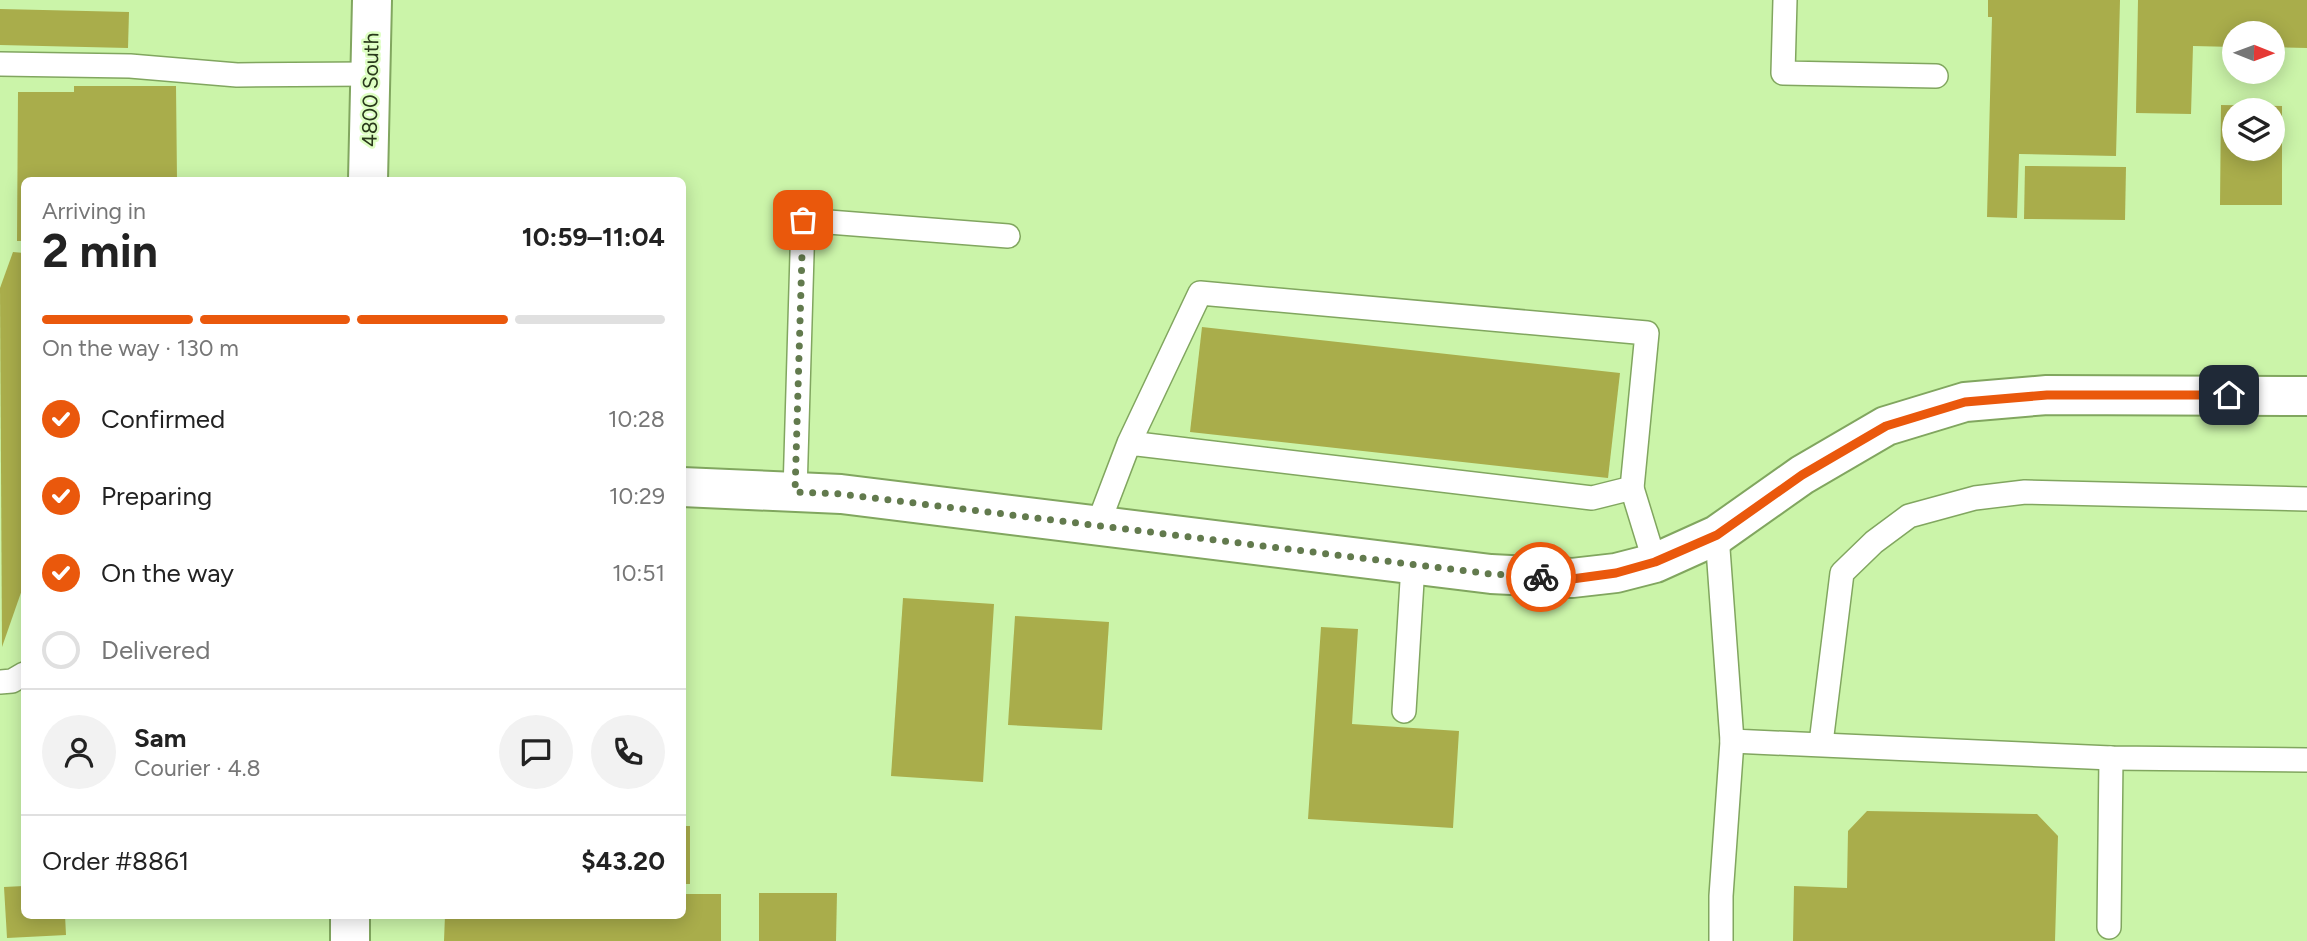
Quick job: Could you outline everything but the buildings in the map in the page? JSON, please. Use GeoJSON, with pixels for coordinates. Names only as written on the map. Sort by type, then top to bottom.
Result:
{"type":"FeatureCollection","features":[{"type":"Feature","properties":{"kind":"street","name":"4800 South"},"geometry":{"type":"LineString","coordinates":[[368,177],[372,0]]}},
{"type":"Feature","properties":{"kind":"street"},"geometry":{"type":"LineString","coordinates":[[686,487],[841,494],[1413,565],[1491,574],[1572,579],[1616,573],[1655,562],[1717,535],[1802,475],[1886,426],[1965,402],[2047,395],[2307,396]]}},
{"type":"Feature","properties":{"kind":"street"},"geometry":{"type":"LineString","coordinates":[[349,941],[350,919]]}},
{"type":"Feature","properties":{"kind":"lane"},"geometry":{"type":"LineString","coordinates":[[1785,0],[1783,72],[1936,76]]}},
{"type":"Feature","properties":{"kind":"lane"},"geometry":{"type":"LineString","coordinates":[[0,64],[130,66],[237,75],[370,75]]}},
{"type":"Feature","properties":{"kind":"lane"},"geometry":{"type":"LineString","coordinates":[[795,492],[803,220],[1007,236]]}},
{"type":"Feature","properties":{"kind":"lane"},"geometry":{"type":"LineString","coordinates":[[1097,527],[1129,443],[1200,292],[1647,333],[1632,488],[1655,562]]}},
{"type":"Feature","properties":{"kind":"lane"},"geometry":{"type":"LineString","coordinates":[[1129,443],[1592,498],[1632,488]]}},
{"type":"Feature","properties":{"kind":"lane"},"geometry":{"type":"LineString","coordinates":[[1821,743],[1842,573],[1874,542],[1909,516],[1975,498],[2025,492],[2307,499]]}},
{"type":"Feature","properties":{"kind":"lane"},"geometry":{"type":"LineString","coordinates":[[1717,535],[1731,741],[1721,896],[1721,941]]}},
{"type":"Feature","properties":{"kind":"lane"},"geometry":{"type":"LineString","coordinates":[[1404,711],[1413,565]]}},
{"type":"Feature","properties":{"kind":"lane"},"geometry":{"type":"LineString","coordinates":[[0,682],[12,681],[21,676]]}},
{"type":"Feature","properties":{"kind":"lane"},"geometry":{"type":"LineString","coordinates":[[1731,741],[2111,758],[2307,760]]}},
{"type":"Feature","properties":{"kind":"lane"},"geometry":{"type":"LineString","coordinates":[[2109,927],[2111,758]]}},
{"type":"Feature","properties":{"kind":"way so far"},"geometry":{"type":"LineString","coordinates":[[803,220],[795,492],[841,494],[1491,574],[1541,577]]}},
{"type":"Feature","properties":{"kind":"route"},"geometry":{"type":"LineString","coordinates":[[1541,577],[1572,579],[1616,573],[1655,562],[1717,535],[1802,475],[1886,426],[1965,402],[2047,395],[2229,395]]}}]}
